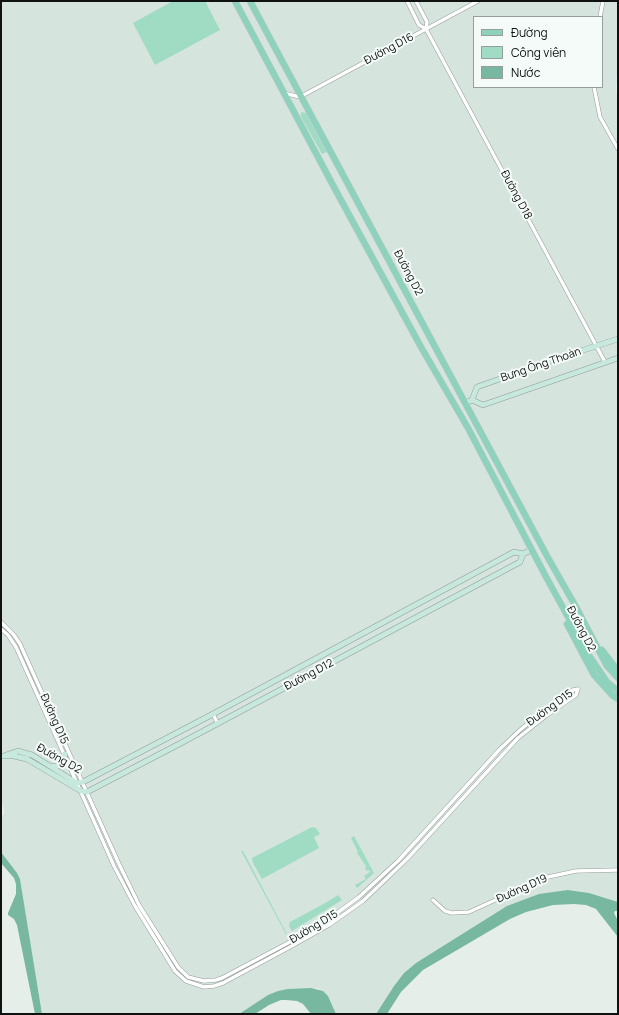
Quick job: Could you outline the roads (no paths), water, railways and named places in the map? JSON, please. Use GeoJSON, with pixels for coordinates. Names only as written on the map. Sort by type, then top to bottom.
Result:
{"type":"FeatureCollection","features":[{"type":"Feature","properties":{"kind":"main road","name":"Đường D2"},"geometry":{"type":"LineString","coordinates":[[233,1],[427,357],[427,363],[457,408],[531,550],[590,657],[607,682],[618,691]]}},
{"type":"Feature","properties":{"kind":"main road","name":"Đường D2"},"geometry":{"type":"LineString","coordinates":[[250,1],[300,97],[371,225],[543,544],[547,556],[607,666],[618,678]]}},
{"type":"Feature","properties":{"kind":"main road"},"geometry":{"type":"LineString","coordinates":[[457,408],[466,403]]}},
{"type":"Feature","properties":{"kind":"main road"},"geometry":{"type":"LineString","coordinates":[[531,550],[543,544]]}},
{"type":"Feature","properties":{"kind":"main road","name":"Đường D2"},"geometry":{"type":"LineString","coordinates":[[547,556],[553,561],[600,647],[618,671]]}},
{"type":"Feature","properties":{"kind":"main road","name":"Đường D2"},"geometry":{"type":"LineString","coordinates":[[537,561],[539,572],[594,675],[608,692],[618,699]]}},
{"type":"Feature","properties":{"kind":"main road","name":"Đường D2"},"geometry":{"type":"LineString","coordinates":[[556,567],[557,574]]}},
{"type":"Feature","properties":{"kind":"street","name":"Đường D18"},"geometry":{"type":"LineString","coordinates":[[407,1],[419,24],[426,29],[606,362]]}},
{"type":"Feature","properties":{"kind":"street","name":"Đường D18"},"geometry":{"type":"LineString","coordinates":[[416,1],[427,22],[426,29]]}},
{"type":"Feature","properties":{"kind":"street","name":"Đường D16"},"geometry":{"type":"LineString","coordinates":[[300,97],[478,1]]}},
{"type":"Feature","properties":{"kind":"street"},"geometry":{"type":"LineString","coordinates":[[600,16],[603,1]]}},
{"type":"Feature","properties":{"kind":"street"},"geometry":{"type":"LineString","coordinates":[[594,88],[600,117],[618,150]]}},
{"type":"Feature","properties":{"kind":"street"},"geometry":{"type":"LineString","coordinates":[[284,93],[300,97]]}},
{"type":"Feature","properties":{"kind":"street","name":"Bưng Ông Thoàn"},"geometry":{"type":"LineString","coordinates":[[466,403],[472,400],[477,387],[618,339]]}},
{"type":"Feature","properties":{"kind":"street","name":"Bưng Ông Thoàn"},"geometry":{"type":"LineString","coordinates":[[472,400],[483,405],[618,358]]}},
{"type":"Feature","properties":{"kind":"street","name":"Đường D12"},"geometry":{"type":"LineString","coordinates":[[80,782],[213,714],[514,552],[523,554],[531,550]]}},
{"type":"Feature","properties":{"kind":"street","name":"Đường D12"},"geometry":{"type":"LineString","coordinates":[[84,792],[218,724],[520,562],[523,554]]}},
{"type":"Feature","properties":{"kind":"street","name":"Đường D15"},"geometry":{"type":"LineString","coordinates":[[1,622],[14,635],[20,644],[80,782],[84,792],[127,891],[144,922],[172,968],[181,978],[190,983],[204,987],[214,986],[227,981],[313,935],[358,905],[398,867],[518,738],[547,715],[576,695],[578,688],[544,710],[500,749],[398,861],[359,897],[314,928],[216,980],[204,981],[192,978],[184,974],[175,963],[130,888],[84,792]]}},
{"type":"Feature","properties":{"kind":"street","name":"Đường D15"},"geometry":{"type":"LineString","coordinates":[[1,629],[8,635],[16,647],[64,754],[80,782]]}},
{"type":"Feature","properties":{"kind":"street"},"geometry":{"type":"LineString","coordinates":[[609,660],[618,663]]}},
{"type":"Feature","properties":{"kind":"street"},"geometry":{"type":"LineString","coordinates":[[213,714],[218,724]]}},
{"type":"Feature","properties":{"kind":"street","name":"Đường D2"},"geometry":{"type":"LineString","coordinates":[[2,757],[14,752],[23,752],[35,756],[80,782]]}},
{"type":"Feature","properties":{"kind":"street"},"geometry":{"type":"LineString","coordinates":[[49,765],[59,766],[63,762],[64,754]]}},
{"type":"Feature","properties":{"kind":"street","name":"Đường D2"},"geometry":{"type":"LineString","coordinates":[[2,757],[14,756],[27,759],[84,792]]}},
{"type":"Feature","properties":{"kind":"street","name":"Đường D19"},"geometry":{"type":"LineString","coordinates":[[433,900],[445,911],[452,913],[469,912],[548,877],[576,871],[618,870]]}},
{"type":"Feature","properties":{"kind":"water"},"geometry":{"type":"Polygon","coordinates":[[[1,852],[20,879],[42,1014],[35,1014],[17,925],[14,919],[8,915],[16,894],[16,884],[14,878],[1,863],[1,852]]]}},
{"type":"Feature","properties":{"kind":"water"},"geometry":{"type":"Polygon","coordinates":[[[568,890],[589,893],[618,902],[618,911],[615,911],[614,913],[618,921],[618,937],[596,909],[586,905],[553,905],[526,912],[510,919],[423,970],[401,992],[387,1014],[376,1014],[404,973],[416,963],[507,906],[539,894],[568,890]]]}},
{"type":"Feature","properties":{"kind":"water"},"geometry":{"type":"Polygon","coordinates":[[[311,988],[323,991],[328,996],[336,1014],[311,1014],[303,1004],[297,1001],[281,1000],[269,1005],[255,1014],[239,1014],[268,995],[278,991],[311,988]]]}}]}
